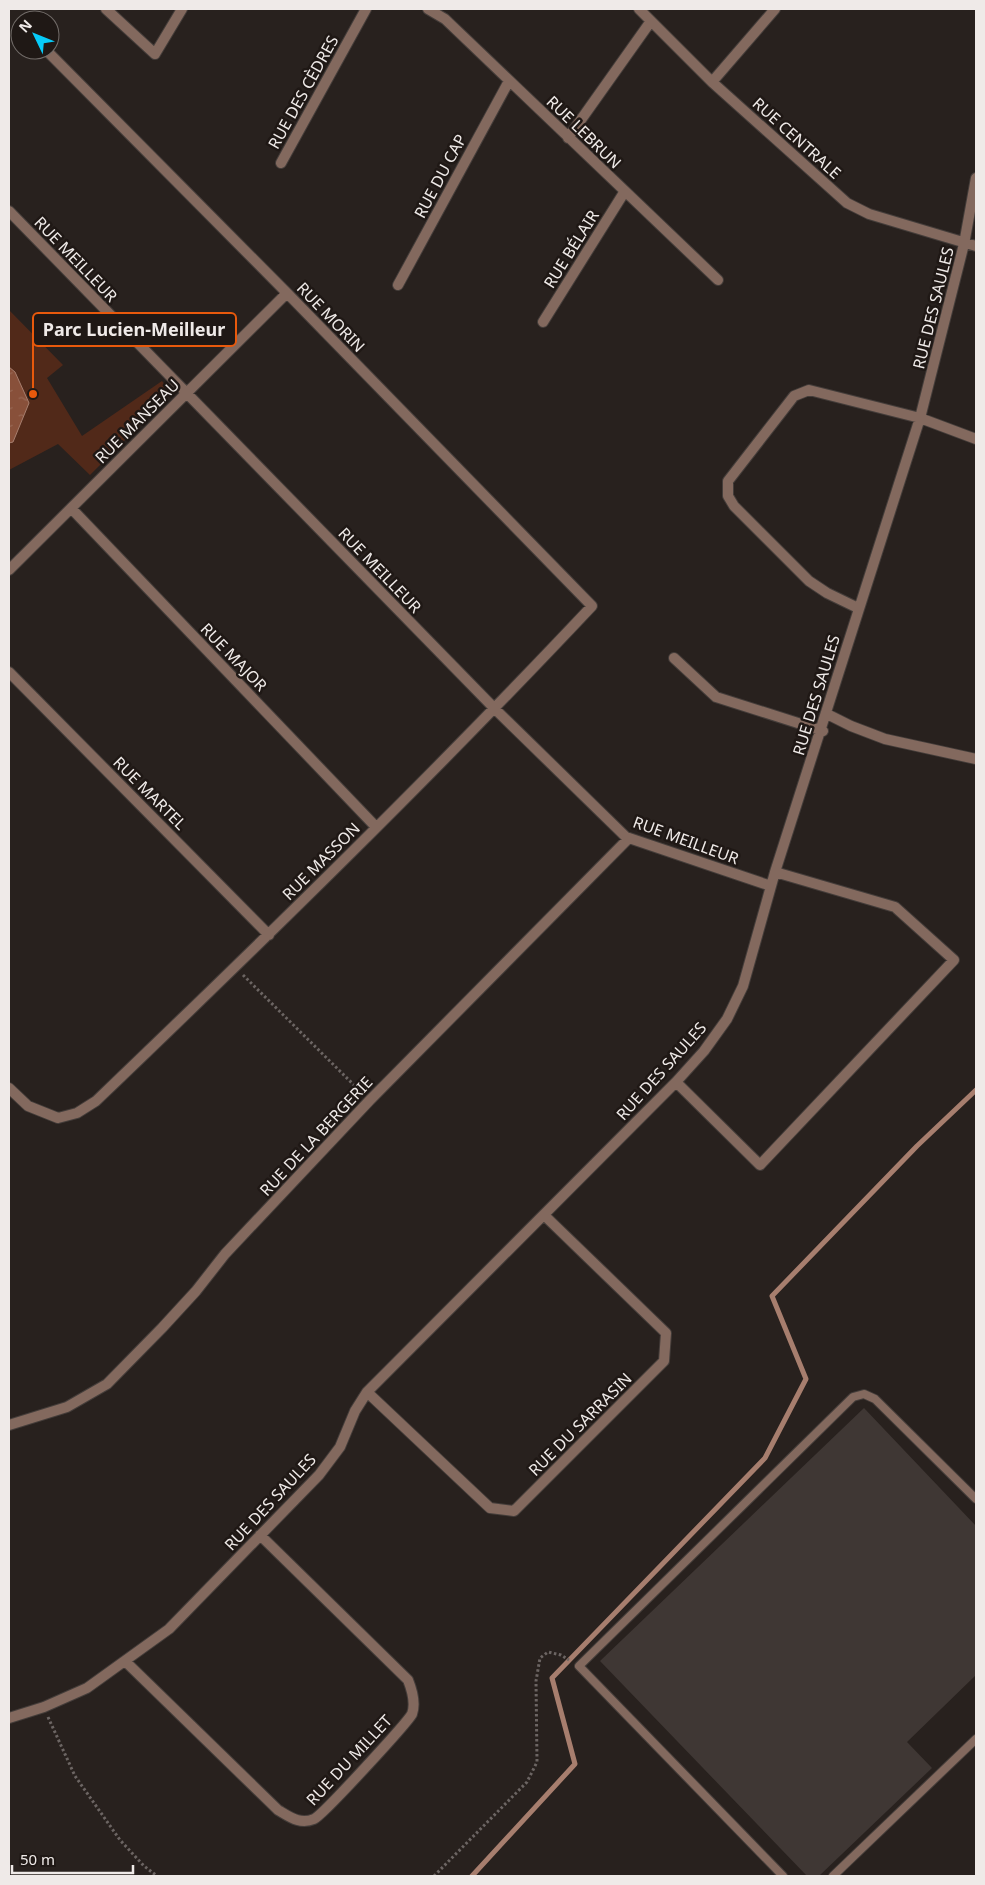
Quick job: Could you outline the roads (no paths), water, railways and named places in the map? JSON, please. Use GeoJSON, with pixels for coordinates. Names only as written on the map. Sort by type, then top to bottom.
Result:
{"type":"FeatureCollection","features":[{"type":"Feature","properties":{"kind":"street"},"geometry":{"type":"LineString","coordinates":[[106,9],[155,54],[182,9]]}},
{"type":"Feature","properties":{"kind":"street","name":"RUE DES CÈDRES"},"geometry":{"type":"LineString","coordinates":[[281,163],[366,9]]}},
{"type":"Feature","properties":{"kind":"street","name":"RUE LEBRUN"},"geometry":{"type":"LineString","coordinates":[[428,9],[445,19],[718,280]]}},
{"type":"Feature","properties":{"kind":"street","name":"RUE CENTRALE"},"geometry":{"type":"LineString","coordinates":[[638,9],[712,82],[847,203],[868,214],[976,246]]}},
{"type":"Feature","properties":{"kind":"street"},"geometry":{"type":"LineString","coordinates":[[712,82],[775,9]]}},
{"type":"Feature","properties":{"kind":"street"},"geometry":{"type":"LineString","coordinates":[[568,138],[651,21]]}},
{"type":"Feature","properties":{"kind":"street","name":"RUE MORIN"},"geometry":{"type":"LineString","coordinates":[[56,60],[287,293],[592,606]]}},
{"type":"Feature","properties":{"kind":"street","name":"RUE DU CAP"},"geometry":{"type":"LineString","coordinates":[[398,285],[509,81]]}},
{"type":"Feature","properties":{"kind":"street","name":"RUE DES SAULES"},"geometry":{"type":"LineString","coordinates":[[9,1718],[44,1707],[88,1688],[169,1629],[320,1475],[340,1447],[355,1411],[367,1392],[676,1082],[704,1051],[727,1019],[743,986],[775,872],[822,731],[858,608],[920,418],[964,244],[976,178]]}},
{"type":"Feature","properties":{"kind":"street","name":"RUE BÉLAIR"},"geometry":{"type":"LineString","coordinates":[[543,322],[625,192]]}},
{"type":"Feature","properties":{"kind":"street","name":"RUE MEILLEUR"},"geometry":{"type":"LineString","coordinates":[[9,211],[495,709],[626,837],[771,886]]}},
{"type":"Feature","properties":{"kind":"street","name":"RUE MANSEAU"},"geometry":{"type":"LineString","coordinates":[[9,570],[287,293]]}},
{"type":"Feature","properties":{"kind":"street"},"geometry":{"type":"LineString","coordinates":[[858,608],[827,593],[809,581],[734,506],[728,496],[728,481],[794,396],[810,390],[920,418],[976,439]]}},
{"type":"Feature","properties":{"kind":"street","name":"RUE MAJOR"},"geometry":{"type":"LineString","coordinates":[[71,508],[376,826]]}},
{"type":"Feature","properties":{"kind":"street","name":"RUE MASSON"},"geometry":{"type":"LineString","coordinates":[[9,1088],[28,1106],[58,1118],[77,1113],[96,1101],[269,935],[495,709],[592,606]]}},
{"type":"Feature","properties":{"kind":"street"},"geometry":{"type":"LineString","coordinates":[[674,658],[716,697],[822,731]]}},
{"type":"Feature","properties":{"kind":"street","name":"RUE MARTEL"},"geometry":{"type":"LineString","coordinates":[[9,672],[269,935]]}},
{"type":"Feature","properties":{"kind":"street"},"geometry":{"type":"LineString","coordinates":[[826,714],[885,739],[976,759]]}},
{"type":"Feature","properties":{"kind":"street","name":"RUE DE LA BERGERIE"},"geometry":{"type":"LineString","coordinates":[[9,1425],[67,1407],[107,1384],[162,1328],[196,1291],[225,1254],[370,1100],[629,838]]}},
{"type":"Feature","properties":{"kind":"street"},"geometry":{"type":"LineString","coordinates":[[676,1082],[760,1164],[954,960],[894,907],[775,872]]}},
{"type":"Feature","properties":{"kind":"street","name":"RUE DU SARRASIN"},"geometry":{"type":"LineString","coordinates":[[367,1392],[490,1508],[514,1512],[664,1361],[666,1333],[544,1216]]}},
{"type":"Feature","properties":{"kind":"street","name":"RUE DU MILLET"},"geometry":{"type":"LineString","coordinates":[[126,1662],[278,1810],[297,1821],[314,1819],[358,1775],[412,1714],[414,1697],[408,1680],[260,1535]]}},
{"type":"Feature","properties":{"kind":"lane"},"geometry":{"type":"LineString","coordinates":[[783,1876],[579,1666],[854,1397],[864,1394],[876,1399],[976,1500]]}},
{"type":"Feature","properties":{"kind":"lane"},"geometry":{"type":"LineString","coordinates":[[833,1876],[976,1739]]}},
{"type":"Feature","properties":{"kind":"water"},"geometry":{"type":"Polygon","coordinates":[[[9,367],[15,372],[29,403],[13,442],[9,443],[9,367]]]}},
{"type":"Feature","properties":{"kind":"waterway"},"geometry":{"type":"LineString","coordinates":[[472,1876],[575,1764],[552,1678],[765,1458],[806,1379],[772,1296],[917,1146],[976,1090]]}},
{"type":"Feature","properties":{"kind":"place","name":"Parc Lucien-Meilleur"},"geometry":{"type":"Point","coordinates":[33,394]}}]}
